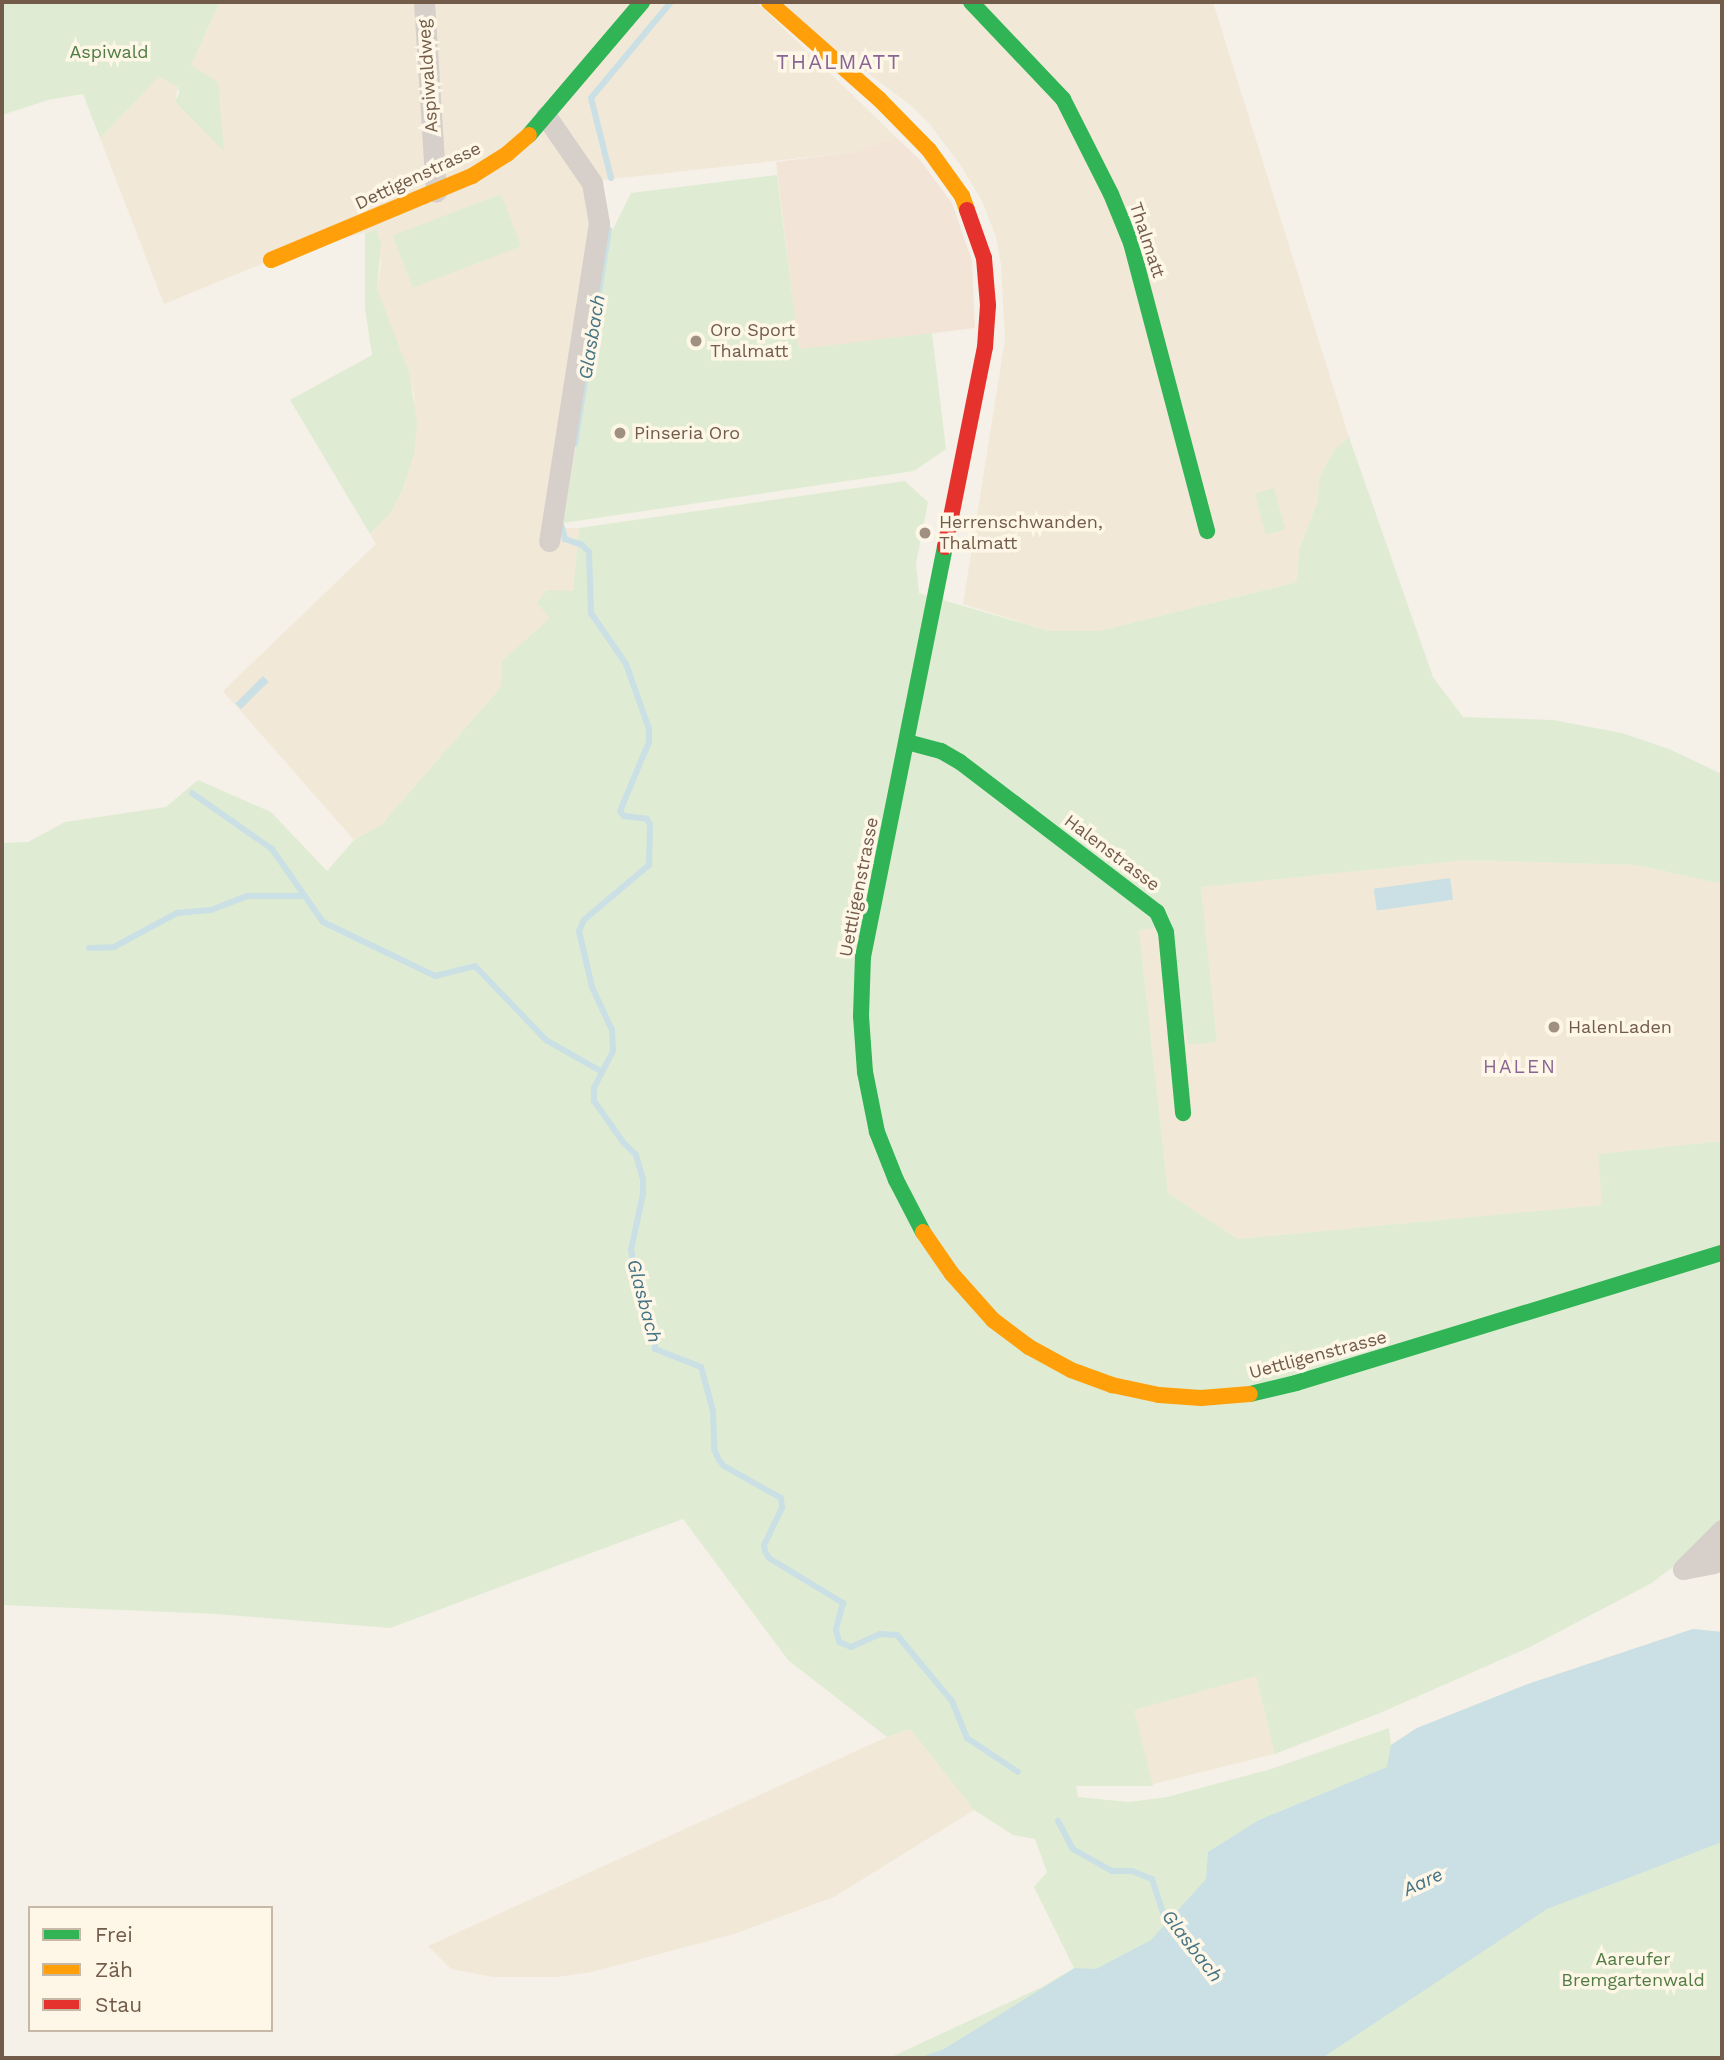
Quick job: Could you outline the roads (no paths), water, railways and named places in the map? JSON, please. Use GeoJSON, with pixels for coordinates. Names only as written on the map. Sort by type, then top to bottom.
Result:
{"type":"FeatureCollection","features":[{"type":"Feature","properties":{"kind":"main road","name":"Dettigenstrasse"},"geometry":{"type":"LineString","coordinates":[[271,260],[472,176],[507,154],[546,116],[642,2]]}},
{"type":"Feature","properties":{"kind":"main road","name":"Uettligenstrasse"},"geometry":{"type":"LineString","coordinates":[[769,2],[880,100],[929,150],[962,196],[984,258],[988,305],[985,347],[863,957],[861,1016],[865,1072],[877,1132],[895,1180],[920,1227],[952,1275],[993,1320],[1029,1348],[1071,1370],[1124,1388],[1159,1395],[1201,1398],[1243,1395],[1296,1383],[1722,1253]]}},
{"type":"Feature","properties":{"kind":"main road","name":"Thalmatt"},"geometry":{"type":"LineString","coordinates":[[971,2],[1063,99],[1111,194],[1130,243],[1207,531]]}},
{"type":"Feature","properties":{"kind":"main road","name":"Halenstrasse"},"geometry":{"type":"LineString","coordinates":[[907,742],[941,751],[960,762],[1157,912],[1166,932],[1183,1113]]}},
{"type":"Feature","properties":{"kind":"street","name":"Aspiwaldweg"},"geometry":{"type":"LineString","coordinates":[[424,2],[436,192]]}},
{"type":"Feature","properties":{"kind":"street"},"geometry":{"type":"LineString","coordinates":[[546,116],[592,183],[600,223],[549,541]]}},
{"type":"Feature","properties":{"kind":"street"},"geometry":{"type":"LineString","coordinates":[[1722,1530],[1683,1569],[1713,1563],[1722,1558]]}},
{"type":"Feature","properties":{"kind":"water"},"geometry":{"type":"Polygon","coordinates":[[[263,676],[269,682],[241,709],[235,704],[263,676]]]}},
{"type":"Feature","properties":{"kind":"water"},"geometry":{"type":"Polygon","coordinates":[[[1450,878],[1453,900],[1377,911],[1374,889],[1450,878]]]}},
{"type":"Feature","properties":{"kind":"water","name":"Aare"},"geometry":{"type":"Polygon","coordinates":[[[1693,1629],[1722,1632],[1722,1842],[1547,1909],[1322,2058],[919,2058],[944,2049],[1075,1968],[1096,1969],[1151,1940],[1206,1879],[1208,1852],[1259,1820],[1387,1767],[1391,1745],[1417,1728],[1528,1684],[1693,1629]]]}},
{"type":"Feature","properties":{"kind":"waterway","name":"Glasbach"},"geometry":{"type":"LineString","coordinates":[[611,178],[591,98],[671,2]]}},
{"type":"Feature","properties":{"kind":"waterway","name":"Glasbach"},"geometry":{"type":"LineString","coordinates":[[575,444],[609,230]]}},
{"type":"Feature","properties":{"kind":"waterway","name":"Glasbach"},"geometry":{"type":"LineString","coordinates":[[561,524],[565,539],[582,545],[589,552],[591,613],[626,664],[649,729],[649,742],[620,811],[624,816],[647,819],[650,825],[649,865],[584,920],[579,931],[592,987],[612,1030],[613,1051],[594,1088],[594,1101],[623,1142],[636,1155],[643,1180],[643,1194],[631,1250],[640,1297],[655,1323],[655,1349],[701,1367],[713,1411],[714,1449],[719,1460],[724,1466],[781,1498],[782,1508],[764,1545],[765,1551],[769,1558],[843,1603],[836,1630],[839,1642],[851,1647],[880,1634],[897,1635],[952,1701],[967,1738],[1018,1772]]}},
{"type":"Feature","properties":{"kind":"waterway"},"geometry":{"type":"LineString","coordinates":[[192,793],[272,849],[323,922],[435,976],[475,966],[546,1040],[602,1072]]}},
{"type":"Feature","properties":{"kind":"waterway"},"geometry":{"type":"LineString","coordinates":[[89,948],[114,947],[177,913],[211,910],[248,896],[303,896]]}},
{"type":"Feature","properties":{"kind":"waterway","name":"Glasbach"},"geometry":{"type":"LineString","coordinates":[[1058,1821],[1073,1849],[1112,1871],[1132,1871],[1152,1879],[1164,1915],[1174,1927]]}},
{"type":"Feature","properties":{"kind":"place","name":"Oro Sport Thalmatt"},"geometry":{"type":"Point","coordinates":[696,341]}},
{"type":"Feature","properties":{"kind":"place","name":"Pinseria Oro"},"geometry":{"type":"Point","coordinates":[620,433]}},
{"type":"Feature","properties":{"kind":"place","name":"Herrenschwanden, Thalmatt"},"geometry":{"type":"Point","coordinates":[925,533]}},
{"type":"Feature","properties":{"kind":"place","name":"HalenLaden"},"geometry":{"type":"Point","coordinates":[1554,1027]}},
{"type":"Feature","properties":{"kind":"district","name":"THALMATT"},"geometry":{"type":"Point","coordinates":[839,62]}},
{"type":"Feature","properties":{"kind":"district","name":"HALEN"},"geometry":{"type":"Point","coordinates":[1520,1067]}},
{"type":"Feature","properties":{"kind":"park label","name":"Aspiwald"},"geometry":{"type":"Point","coordinates":[109,52]}},
{"type":"Feature","properties":{"kind":"park label","name":"Aareufer Bremgartenwald"},"geometry":{"type":"Point","coordinates":[1633,1970]}}]}
